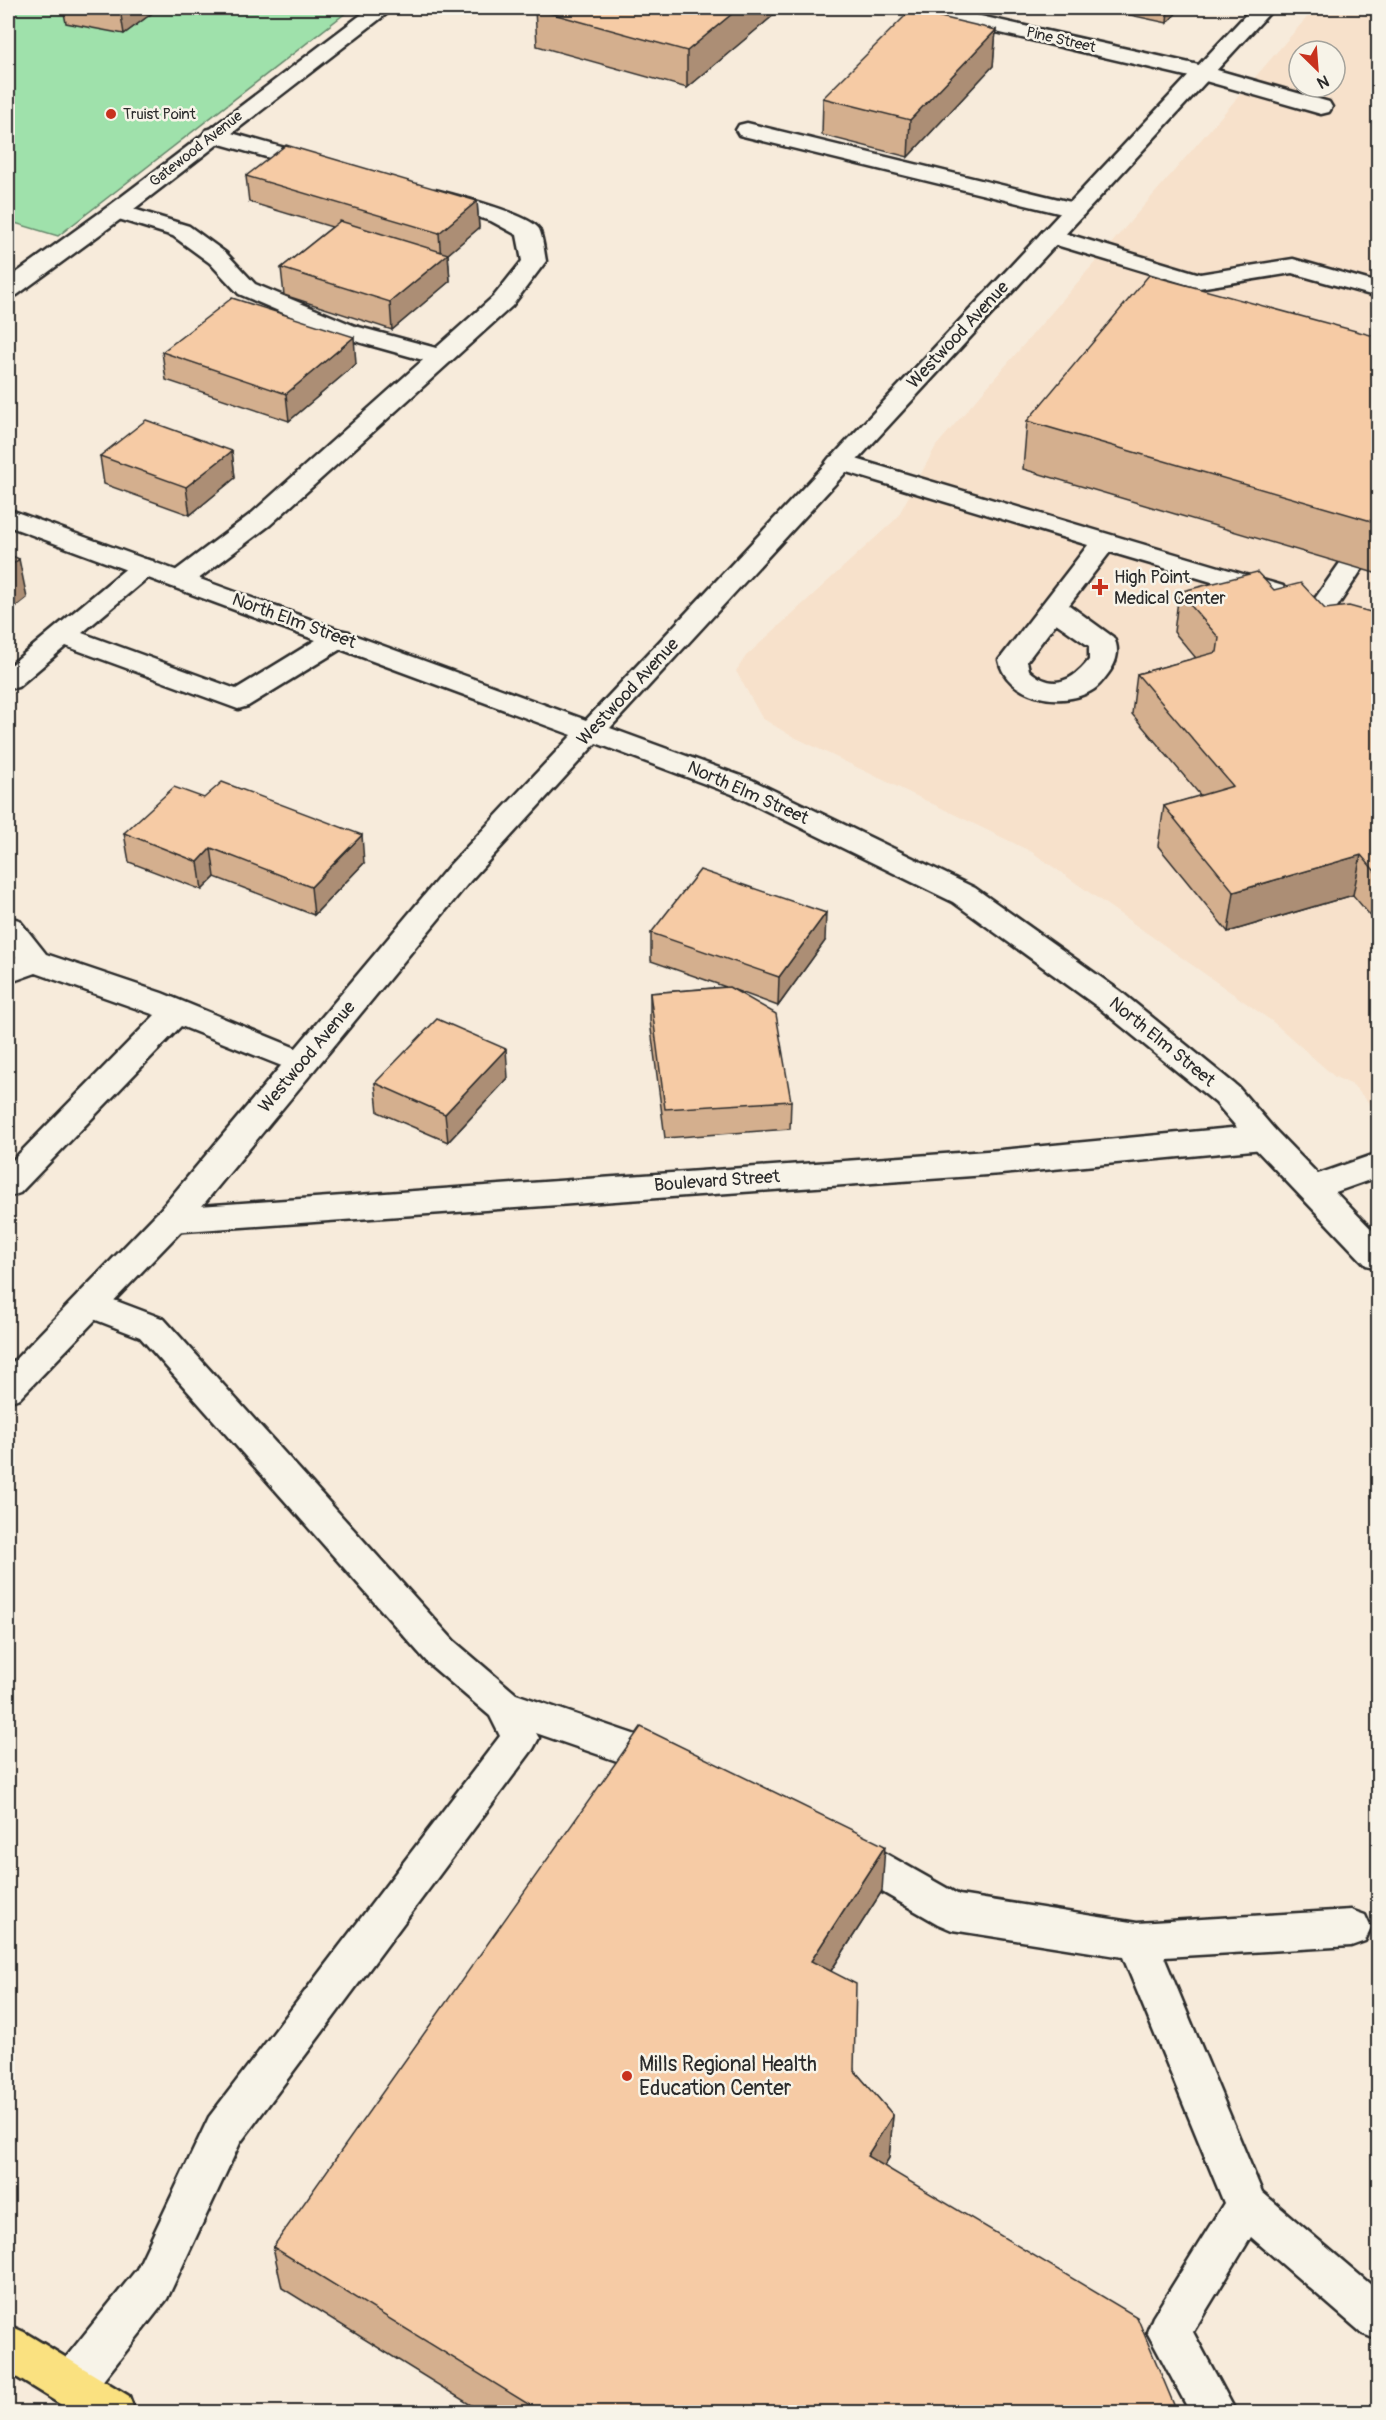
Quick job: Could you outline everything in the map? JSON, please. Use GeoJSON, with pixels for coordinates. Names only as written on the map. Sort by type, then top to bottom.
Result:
{"type":"FeatureCollection","features":[{"type":"Feature","properties":{"kind":"main road"},"geometry":{"type":"LineString","coordinates":[[8,2347],[113,2412]]}},
{"type":"Feature","properties":{"kind":"street","name":"Gatewood Avenue"},"geometry":{"type":"LineString","coordinates":[[8,290],[117,211],[213,135],[384,8]]}},
{"type":"Feature","properties":{"kind":"street","name":"Pine Street"},"geometry":{"type":"LineString","coordinates":[[919,8],[1203,73],[1321,107]]}},
{"type":"Feature","properties":{"kind":"street","name":"Westwood Avenue"},"geometry":{"type":"LineString","coordinates":[[8,1389],[171,1220],[459,874],[839,462],[1263,8]]}},
{"type":"Feature","properties":{"kind":"street"},"geometry":{"type":"LineString","coordinates":[[747,130],[1075,210]]}},
{"type":"Feature","properties":{"kind":"street"},"geometry":{"type":"LineString","coordinates":[[213,135],[339,170]]}},
{"type":"Feature","properties":{"kind":"street"},"geometry":{"type":"LineString","coordinates":[[180,580],[261,519],[441,357],[503,301],[534,261],[528,231],[499,216],[419,193]]}},
{"type":"Feature","properties":{"kind":"street"},"geometry":{"type":"LineString","coordinates":[[117,211],[181,231],[218,258],[247,289],[346,332],[441,357]]}},
{"type":"Feature","properties":{"kind":"street"},"geometry":{"type":"LineString","coordinates":[[1051,236],[1199,280],[1293,266],[1325,273],[1378,290]]}},
{"type":"Feature","properties":{"kind":"street"},"geometry":{"type":"LineString","coordinates":[[839,462],[1270,591],[1330,614],[1351,566]]}},
{"type":"Feature","properties":{"kind":"street","name":"North Elm Street"},"geometry":{"type":"LineString","coordinates":[[8,517],[742,787],[964,895],[1109,999],[1227,1095],[1263,1137],[1378,1256]]}},
{"type":"Feature","properties":{"kind":"street"},"geometry":{"type":"LineString","coordinates":[[1055,606],[1105,541]]}},
{"type":"Feature","properties":{"kind":"street"},"geometry":{"type":"LineString","coordinates":[[8,681],[144,567]]}},
{"type":"Feature","properties":{"kind":"street"},"geometry":{"type":"LineString","coordinates":[[62,635],[238,700],[339,638]]}},
{"type":"Feature","properties":{"kind":"street"},"geometry":{"type":"LineString","coordinates":[[8,927],[35,961],[230,1031],[302,1063]]}},
{"type":"Feature","properties":{"kind":"street"},"geometry":{"type":"LineString","coordinates":[[8,973],[35,961]]}},
{"type":"Feature","properties":{"kind":"street"},"geometry":{"type":"LineString","coordinates":[[8,1185],[176,1012]]}},
{"type":"Feature","properties":{"kind":"street","name":"Boulevard Street"},"geometry":{"type":"LineString","coordinates":[[171,1220],[1001,1162],[1263,1137]]}},
{"type":"Feature","properties":{"kind":"street"},"geometry":{"type":"LineString","coordinates":[[1313,1188],[1378,1165]]}},
{"type":"Feature","properties":{"kind":"street"},"geometry":{"type":"LineString","coordinates":[[90,1304],[152,1328],[441,1652],[503,1705],[702,1774]]}},
{"type":"Feature","properties":{"kind":"street"},"geometry":{"type":"LineString","coordinates":[[71,2386],[152,2284],[224,2131],[520,1738],[503,1705]]}},
{"type":"Feature","properties":{"kind":"street"},"geometry":{"type":"LineString","coordinates":[[817,1836],[952,1912],[1137,1941],[1351,1928]]}},
{"type":"Feature","properties":{"kind":"street"},"geometry":{"type":"LineString","coordinates":[[1137,1941],[1246,2206],[1377,2318]]}},
{"type":"Feature","properties":{"kind":"street"},"geometry":{"type":"LineString","coordinates":[[1214,2412],[1169,2332],[1246,2206]]}},
{"type":"Feature","properties":{"kind":"path"},"geometry":{"type":"LineString","coordinates":[[205,8],[210,8]]}},
{"type":"Feature","properties":{"kind":"shaded area","name":"High Point Medical Center"},"geometry":{"type":"Polygon","coordinates":[[[1315,8],[1378,8],[1378,1113],[1353,1085],[1335,1077],[1273,1022],[1032,852],[788,734],[762,718],[736,671],[746,656],[897,518],[936,446],[1287,40],[1287,99],[1347,99],[1347,39],[1288,39],[1315,8]]]}},
{"type":"Feature","properties":{"kind":"green space","name":"Truist Point"},"geometry":{"type":"Polygon","coordinates":[[[8,8],[352,8],[58,236],[8,221],[8,8]]]}},
{"type":"Feature","properties":{"kind":"building"},"geometry":{"type":"Polygon","coordinates":[[[739,8],[687,51],[535,9],[739,8]]]}},
{"type":"Feature","properties":{"kind":"building"},"geometry":{"type":"Polygon","coordinates":[[[911,10],[996,30],[910,120],[823,98],[911,10]]]}},
{"type":"Feature","properties":{"kind":"building"},"geometry":{"type":"Polygon","coordinates":[[[286,145],[477,201],[439,233],[246,176],[286,145]]]}},
{"type":"Feature","properties":{"kind":"building"},"geometry":{"type":"Polygon","coordinates":[[[340,221],[448,254],[390,302],[281,268],[340,221]]]}},
{"type":"Feature","properties":{"kind":"building"},"geometry":{"type":"Polygon","coordinates":[[[1149,275],[1378,337],[1378,523],[1027,421],[1149,275]]]}},
{"type":"Feature","properties":{"kind":"building"},"geometry":{"type":"Polygon","coordinates":[[[232,298],[354,337],[286,394],[162,352],[232,298]]]}},
{"type":"Feature","properties":{"kind":"building"},"geometry":{"type":"Polygon","coordinates":[[[146,420],[232,451],[186,487],[100,456],[146,420]]]}},
{"type":"Feature","properties":{"kind":"building"},"geometry":{"type":"Polygon","coordinates":[[[8,554],[19,559],[8,568],[8,554]]]}},
{"type":"Feature","properties":{"kind":"building"},"geometry":{"type":"Polygon","coordinates":[[[1257,572],[1274,590],[1301,583],[1325,609],[1349,606],[1378,614],[1378,875],[1361,855],[1234,892],[1164,806],[1233,786],[1137,674],[1217,652],[1219,638],[1179,592],[1257,572]]]}},
{"type":"Feature","properties":{"kind":"building"},"geometry":{"type":"Polygon","coordinates":[[[222,782],[362,835],[311,887],[211,848],[198,862],[124,833],[174,787],[204,798],[222,782]]]}},
{"type":"Feature","properties":{"kind":"building"},"geometry":{"type":"Polygon","coordinates":[[[700,870],[826,913],[779,977],[651,933],[700,870]]]}},
{"type":"Feature","properties":{"kind":"building"},"geometry":{"type":"Polygon","coordinates":[[[729,987],[776,1014],[791,1101],[665,1109],[650,993],[729,987]]]}},
{"type":"Feature","properties":{"kind":"building"},"geometry":{"type":"Polygon","coordinates":[[[437,1019],[506,1049],[445,1114],[375,1083],[437,1019]]]}},
{"type":"Feature","properties":{"kind":"building"},"geometry":{"type":"Polygon","coordinates":[[[641,1727],[885,1846],[811,1961],[856,1984],[854,2070],[893,2115],[867,2156],[1137,2317],[1177,2412],[541,2412],[273,2247],[641,1727]]]}},
{"type":"Feature","properties":{"kind":"place","name":"Truist Point"},"geometry":{"type":"Point","coordinates":[111,114]}},
{"type":"Feature","properties":{"kind":"place","name":"High Point Medical Center"},"geometry":{"type":"Point","coordinates":[1100,587]}},
{"type":"Feature","properties":{"kind":"place","name":"Mills Regional Health Education Center"},"geometry":{"type":"Point","coordinates":[627,2076]}}]}
